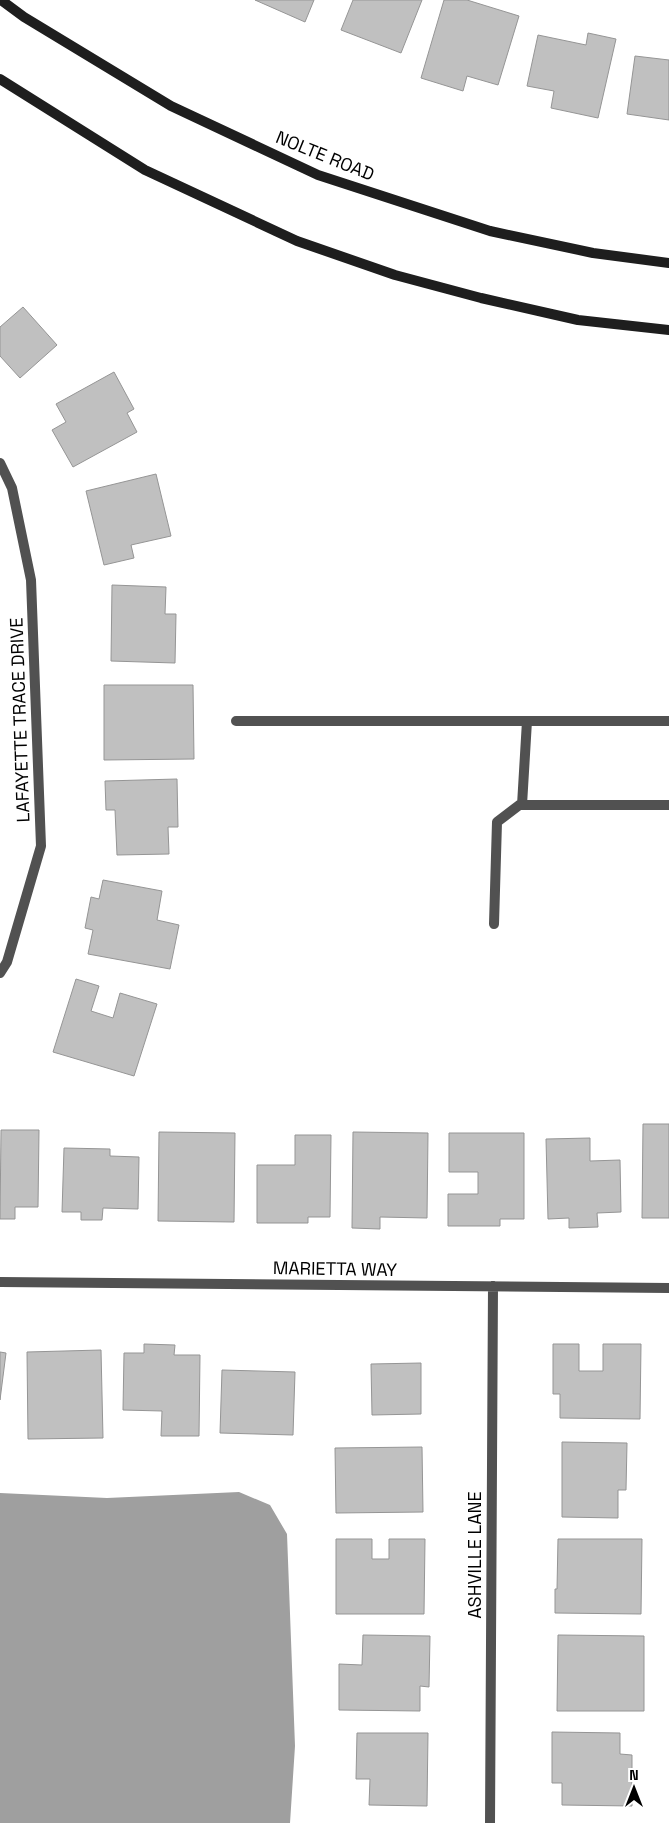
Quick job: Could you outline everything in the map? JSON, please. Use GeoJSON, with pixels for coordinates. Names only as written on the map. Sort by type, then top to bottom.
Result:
{"type":"FeatureCollection","features":[{"type":"Feature","properties":{"kind":"street","name":"NOLTE ROAD"},"geometry":{"type":"LineString","coordinates":[[1,0],[24,17],[171,106],[318,175],[490,231],[593,253],[669,263]]}},
{"type":"Feature","properties":{"kind":"street"},"geometry":{"type":"LineString","coordinates":[[0,79],[145,170],[297,241],[395,275],[481,298],[578,320],[669,330]]}},
{"type":"Feature","properties":{"kind":"street","name":"LAFAYETTE TRACE DRIVE"},"geometry":{"type":"LineString","coordinates":[[0,463],[12,488],[30,580],[41,846],[7,962],[0,973]]}},
{"type":"Feature","properties":{"kind":"street"},"geometry":{"type":"LineString","coordinates":[[236,721],[669,721]]}},
{"type":"Feature","properties":{"kind":"street"},"geometry":{"type":"LineString","coordinates":[[494,924],[497,822],[522,803],[526,721]]}},
{"type":"Feature","properties":{"kind":"street"},"geometry":{"type":"LineString","coordinates":[[522,803],[522,805],[669,805]]}},
{"type":"Feature","properties":{"kind":"street","name":"MARIETTA WAY"},"geometry":{"type":"LineString","coordinates":[[0,1282],[669,1288]]}},
{"type":"Feature","properties":{"kind":"street","name":"ASHVILLE LANE"},"geometry":{"type":"LineString","coordinates":[[490,1823],[493,1286]]}},
{"type":"Feature","properties":{"kind":"shaded area"},"geometry":{"type":"Polygon","coordinates":[[[239,1492],[270,1505],[287,1534],[295,1746],[290,1823],[0,1823],[0,1493],[107,1498],[239,1492]]]}},
{"type":"Feature","properties":{"kind":"building"},"geometry":{"type":"Polygon","coordinates":[[[255,0],[314,0],[305,22],[255,0]]]}},
{"type":"Feature","properties":{"kind":"building"},"geometry":{"type":"Polygon","coordinates":[[[353,0],[422,0],[401,53],[341,30],[353,0]]]}},
{"type":"Feature","properties":{"kind":"building"},"geometry":{"type":"Polygon","coordinates":[[[444,0],[467,0],[519,16],[498,85],[467,76],[463,91],[421,78],[444,0]]]}},
{"type":"Feature","properties":{"kind":"building"},"geometry":{"type":"Polygon","coordinates":[[[588,33],[616,39],[598,118],[551,108],[554,91],[527,86],[538,35],[586,45],[588,33]]]}},
{"type":"Feature","properties":{"kind":"building"},"geometry":{"type":"Polygon","coordinates":[[[635,56],[669,60],[669,120],[627,114],[635,56]]]}},
{"type":"Feature","properties":{"kind":"building"},"geometry":{"type":"Polygon","coordinates":[[[23,307],[57,345],[20,378],[0,356],[0,327],[23,307]]]}},
{"type":"Feature","properties":{"kind":"building"},"geometry":{"type":"Polygon","coordinates":[[[114,372],[134,409],[127,413],[137,432],[73,467],[52,430],[66,422],[56,404],[114,372]]]}},
{"type":"Feature","properties":{"kind":"building"},"geometry":{"type":"Polygon","coordinates":[[[156,474],[171,536],[131,545],[134,558],[104,565],[86,491],[156,474]]]}},
{"type":"Feature","properties":{"kind":"building"},"geometry":{"type":"Polygon","coordinates":[[[112,585],[166,587],[165,614],[176,614],[175,663],[111,661],[112,585]]]}},
{"type":"Feature","properties":{"kind":"building"},"geometry":{"type":"Polygon","coordinates":[[[104,685],[193,685],[194,759],[104,760],[104,685]]]}},
{"type":"Feature","properties":{"kind":"building"},"geometry":{"type":"Polygon","coordinates":[[[177,779],[178,827],[168,827],[169,854],[117,855],[115,810],[106,810],[105,781],[177,779]]]}},
{"type":"Feature","properties":{"kind":"building"},"geometry":{"type":"Polygon","coordinates":[[[103,880],[162,891],[157,920],[179,925],[170,969],[88,954],[93,930],[85,928],[91,897],[99,899],[103,880]]]}},
{"type":"Feature","properties":{"kind":"building"},"geometry":{"type":"Polygon","coordinates":[[[76,979],[99,986],[91,1011],[113,1018],[120,993],[157,1004],[134,1076],[53,1052],[76,979]]]}},
{"type":"Feature","properties":{"kind":"building"},"geometry":{"type":"Polygon","coordinates":[[[643,1124],[669,1124],[669,1218],[642,1218],[643,1124]]]}},
{"type":"Feature","properties":{"kind":"building"},"geometry":{"type":"Polygon","coordinates":[[[1,1130],[39,1130],[38,1207],[15,1207],[15,1219],[0,1219],[1,1130]]]}},
{"type":"Feature","properties":{"kind":"building"},"geometry":{"type":"Polygon","coordinates":[[[159,1132],[235,1133],[234,1222],[158,1221],[159,1132]]]}},
{"type":"Feature","properties":{"kind":"building"},"geometry":{"type":"Polygon","coordinates":[[[353,1132],[428,1133],[427,1218],[380,1217],[380,1229],[352,1228],[353,1132]]]}},
{"type":"Feature","properties":{"kind":"building"},"geometry":{"type":"Polygon","coordinates":[[[449,1133],[524,1133],[524,1219],[500,1219],[500,1226],[448,1226],[448,1194],[478,1194],[478,1172],[449,1172],[449,1133]]]}},
{"type":"Feature","properties":{"kind":"building"},"geometry":{"type":"Polygon","coordinates":[[[295,1135],[331,1135],[330,1217],[308,1217],[308,1223],[257,1223],[257,1165],[295,1165],[295,1135]]]}},
{"type":"Feature","properties":{"kind":"building"},"geometry":{"type":"Polygon","coordinates":[[[590,1138],[590,1161],[620,1160],[621,1212],[597,1213],[598,1227],[569,1228],[569,1218],[548,1219],[546,1139],[590,1138]]]}},
{"type":"Feature","properties":{"kind":"building"},"geometry":{"type":"Polygon","coordinates":[[[64,1148],[110,1149],[110,1156],[139,1157],[138,1209],[103,1208],[102,1220],[81,1220],[81,1212],[62,1212],[64,1148]]]}},
{"type":"Feature","properties":{"kind":"building"},"geometry":{"type":"Polygon","coordinates":[[[144,1344],[175,1345],[174,1355],[200,1355],[199,1436],[161,1436],[162,1411],[123,1410],[124,1353],[144,1353],[144,1344]]]}},
{"type":"Feature","properties":{"kind":"building"},"geometry":{"type":"Polygon","coordinates":[[[553,1344],[579,1344],[579,1371],[603,1371],[603,1344],[641,1344],[640,1419],[560,1418],[560,1394],[553,1394],[553,1344]]]}},
{"type":"Feature","properties":{"kind":"building"},"geometry":{"type":"Polygon","coordinates":[[[101,1350],[103,1438],[28,1439],[27,1352],[101,1350]]]}},
{"type":"Feature","properties":{"kind":"building"},"geometry":{"type":"Polygon","coordinates":[[[0,1352],[6,1353],[0,1400],[0,1352]]]}},
{"type":"Feature","properties":{"kind":"building"},"geometry":{"type":"Polygon","coordinates":[[[421,1363],[421,1414],[372,1415],[371,1364],[421,1363]]]}},
{"type":"Feature","properties":{"kind":"building"},"geometry":{"type":"Polygon","coordinates":[[[222,1370],[295,1372],[293,1435],[220,1433],[222,1370]]]}},
{"type":"Feature","properties":{"kind":"building"},"geometry":{"type":"Polygon","coordinates":[[[562,1442],[627,1443],[626,1490],[618,1490],[618,1518],[562,1517],[562,1442]]]}},
{"type":"Feature","properties":{"kind":"building"},"geometry":{"type":"Polygon","coordinates":[[[422,1447],[423,1512],[336,1513],[335,1448],[422,1447]]]}},
{"type":"Feature","properties":{"kind":"building"},"geometry":{"type":"Polygon","coordinates":[[[336,1539],[372,1539],[372,1559],[389,1559],[389,1539],[425,1539],[424,1614],[336,1614],[336,1539]]]}},
{"type":"Feature","properties":{"kind":"building"},"geometry":{"type":"Polygon","coordinates":[[[558,1539],[642,1539],[641,1614],[555,1613],[558,1539]]]}},
{"type":"Feature","properties":{"kind":"building"},"geometry":{"type":"Polygon","coordinates":[[[363,1635],[430,1636],[429,1687],[420,1686],[420,1711],[339,1710],[339,1664],[362,1665],[363,1635]]]}},
{"type":"Feature","properties":{"kind":"building"},"geometry":{"type":"Polygon","coordinates":[[[558,1635],[644,1636],[644,1711],[557,1711],[558,1635]]]}},
{"type":"Feature","properties":{"kind":"building"},"geometry":{"type":"Polygon","coordinates":[[[552,1732],[620,1733],[620,1754],[632,1755],[632,1806],[562,1805],[562,1783],[552,1783],[552,1732]]]}},
{"type":"Feature","properties":{"kind":"building"},"geometry":{"type":"Polygon","coordinates":[[[357,1733],[428,1733],[427,1806],[369,1805],[370,1779],[356,1779],[357,1733]]]}}]}
